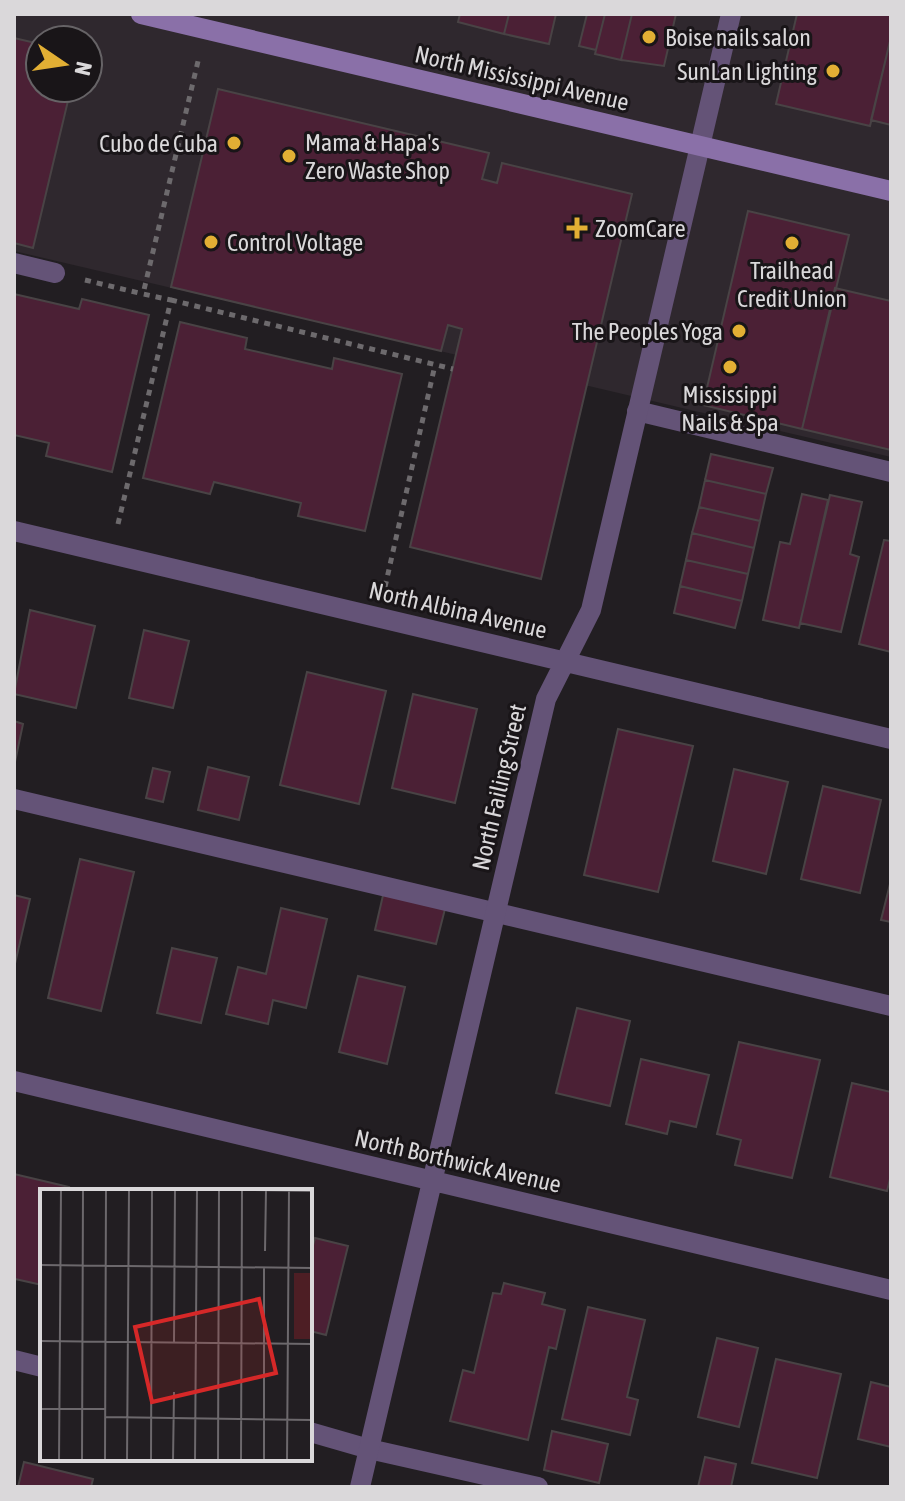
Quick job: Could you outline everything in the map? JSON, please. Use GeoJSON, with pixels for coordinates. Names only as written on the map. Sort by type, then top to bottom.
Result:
{"type":"FeatureCollection","features":[{"type":"Feature","properties":{"kind":"street","name":"North Mississippi Avenue"},"geometry":{"type":"LineString","coordinates":[[141,14],[891,191]]}},
{"type":"Feature","properties":{"kind":"street","name":"North Failing Street"},"geometry":{"type":"LineString","coordinates":[[360,1487],[546,699],[591,610],[731,14]]}},
{"type":"Feature","properties":{"kind":"street"},"geometry":{"type":"LineString","coordinates":[[14,263],[55,273]]}},
{"type":"Feature","properties":{"kind":"street"},"geometry":{"type":"LineString","coordinates":[[637,411],[891,472]]}},
{"type":"Feature","properties":{"kind":"street","name":"North Albina Avenue"},"geometry":{"type":"LineString","coordinates":[[14,531],[891,739]]}},
{"type":"Feature","properties":{"kind":"street"},"geometry":{"type":"LineString","coordinates":[[14,799],[891,1006]]}},
{"type":"Feature","properties":{"kind":"street","name":"North Borthwick Avenue"},"geometry":{"type":"LineString","coordinates":[[14,1081],[891,1290]]}},
{"type":"Feature","properties":{"kind":"street"},"geometry":{"type":"LineString","coordinates":[[14,1360],[40,1366]]}},
{"type":"Feature","properties":{"kind":"street"},"geometry":{"type":"LineString","coordinates":[[312,1433],[369,1449],[538,1487]]}},
{"type":"Feature","properties":{"kind":"path"},"geometry":{"type":"LineString","coordinates":[[143,294],[205,29]]}},
{"type":"Feature","properties":{"kind":"path"},"geometry":{"type":"LineString","coordinates":[[55,273],[453,369]]}},
{"type":"Feature","properties":{"kind":"path"},"geometry":{"type":"LineString","coordinates":[[111,554],[171,300]]}},
{"type":"Feature","properties":{"kind":"path"},"geometry":{"type":"LineString","coordinates":[[378,617],[435,365]]}},
{"type":"Feature","properties":{"kind":"shaded area"},"geometry":{"type":"Polygon","coordinates":[[[14,14],[891,14],[891,457],[14,251],[14,14]]]}},
{"type":"Feature","properties":{"kind":"building"},"geometry":{"type":"Polygon","coordinates":[[[460,14],[509,14],[504,34],[458,22],[460,14]]]}},
{"type":"Feature","properties":{"kind":"building"},"geometry":{"type":"Polygon","coordinates":[[[509,14],[556,14],[549,44],[504,34],[509,14]]]}},
{"type":"Feature","properties":{"kind":"building"},"geometry":{"type":"Polygon","coordinates":[[[587,14],[605,14],[596,50],[579,46],[587,14]]]}},
{"type":"Feature","properties":{"kind":"building"},"geometry":{"type":"Polygon","coordinates":[[[605,14],[632,14],[621,60],[595,54],[605,14]]]}},
{"type":"Feature","properties":{"kind":"building","name":"Boise nails salon"},"geometry":{"type":"Polygon","coordinates":[[[632,14],[676,14],[664,66],[621,60],[632,14]]]}},
{"type":"Feature","properties":{"kind":"building","name":"SunLan Lighting"},"geometry":{"type":"Polygon","coordinates":[[[797,14],[891,14],[891,37],[870,126],[776,104],[797,14]]]}},
{"type":"Feature","properties":{"kind":"building"},"geometry":{"type":"Polygon","coordinates":[[[891,37],[891,125],[871,120],[891,37]]]}},
{"type":"Feature","properties":{"kind":"building"},"geometry":{"type":"Polygon","coordinates":[[[14,38],[24,40],[24,104],[67,104],[33,248],[14,243],[14,38]]]}},
{"type":"Feature","properties":{"kind":"building"},"geometry":{"type":"Polygon","coordinates":[[[218,89],[489,153],[482,179],[497,183],[502,163],[632,194],[541,579],[410,547],[462,329],[448,325],[441,351],[171,287],[218,89]]]}},
{"type":"Feature","properties":{"kind":"building"},"geometry":{"type":"Polygon","coordinates":[[[748,211],[849,235],[802,429],[703,405],[748,211]]]}},
{"type":"Feature","properties":{"kind":"building"},"geometry":{"type":"Polygon","coordinates":[[[835,288],[891,301],[891,450],[802,429],[835,288]]]}},
{"type":"Feature","properties":{"kind":"building"},"geometry":{"type":"Polygon","coordinates":[[[14,294],[79,309],[82,299],[149,315],[112,472],[46,456],[49,443],[14,435],[14,294]]]}},
{"type":"Feature","properties":{"kind":"building"},"geometry":{"type":"Polygon","coordinates":[[[180,322],[247,338],[245,349],[332,369],[334,358],[402,374],[365,531],[298,516],[301,503],[214,482],[210,494],[143,478],[180,322]]]}},
{"type":"Feature","properties":{"kind":"building"},"geometry":{"type":"Polygon","coordinates":[[[711,454],[773,468],[766,494],[705,480],[711,454]]]}},
{"type":"Feature","properties":{"kind":"building"},"geometry":{"type":"Polygon","coordinates":[[[705,480],[766,494],[760,521],[699,507],[705,480]]]}},
{"type":"Feature","properties":{"kind":"building"},"geometry":{"type":"Polygon","coordinates":[[[802,494],[828,500],[799,628],[763,620],[780,542],[790,544],[802,494]]]}},
{"type":"Feature","properties":{"kind":"building"},"geometry":{"type":"Polygon","coordinates":[[[830,495],[862,502],[850,554],[859,557],[841,632],[800,623],[830,495]]]}},
{"type":"Feature","properties":{"kind":"building"},"geometry":{"type":"Polygon","coordinates":[[[699,507],[760,521],[754,548],[692,533],[699,507]]]}},
{"type":"Feature","properties":{"kind":"building"},"geometry":{"type":"Polygon","coordinates":[[[692,533],[754,548],[748,574],[686,560],[692,533]]]}},
{"type":"Feature","properties":{"kind":"building"},"geometry":{"type":"Polygon","coordinates":[[[884,540],[891,541],[891,652],[859,644],[884,540]]]}},
{"type":"Feature","properties":{"kind":"building"},"geometry":{"type":"Polygon","coordinates":[[[686,560],[748,574],[742,601],[680,586],[686,560]]]}},
{"type":"Feature","properties":{"kind":"building"},"geometry":{"type":"Polygon","coordinates":[[[680,586],[742,601],[735,628],[674,613],[680,586]]]}},
{"type":"Feature","properties":{"kind":"building"},"geometry":{"type":"Polygon","coordinates":[[[30,610],[95,626],[76,708],[14,694],[30,610]]]}},
{"type":"Feature","properties":{"kind":"building"},"geometry":{"type":"Polygon","coordinates":[[[144,630],[189,641],[173,708],[129,698],[144,630]]]}},
{"type":"Feature","properties":{"kind":"building"},"geometry":{"type":"Polygon","coordinates":[[[307,672],[386,691],[359,804],[280,785],[307,672]]]}},
{"type":"Feature","properties":{"kind":"building"},"geometry":{"type":"Polygon","coordinates":[[[413,694],[477,709],[455,803],[392,788],[413,694]]]}},
{"type":"Feature","properties":{"kind":"building"},"geometry":{"type":"Polygon","coordinates":[[[14,721],[23,724],[15,762],[14,762],[14,721]]]}},
{"type":"Feature","properties":{"kind":"building"},"geometry":{"type":"Polygon","coordinates":[[[618,729],[693,746],[658,892],[584,875],[618,729]]]}},
{"type":"Feature","properties":{"kind":"building"},"geometry":{"type":"Polygon","coordinates":[[[208,767],[249,777],[239,820],[198,810],[208,767]]]}},
{"type":"Feature","properties":{"kind":"building"},"geometry":{"type":"Polygon","coordinates":[[[153,768],[170,772],[163,802],[146,798],[153,768]]]}},
{"type":"Feature","properties":{"kind":"building"},"geometry":{"type":"Polygon","coordinates":[[[734,769],[788,782],[766,874],[713,861],[734,769]]]}},
{"type":"Feature","properties":{"kind":"building"},"geometry":{"type":"Polygon","coordinates":[[[823,786],[881,800],[860,893],[801,879],[823,786]]]}},
{"type":"Feature","properties":{"kind":"building"},"geometry":{"type":"Polygon","coordinates":[[[80,859],[134,872],[101,1011],[48,998],[80,859]]]}},
{"type":"Feature","properties":{"kind":"building"},"geometry":{"type":"Polygon","coordinates":[[[891,880],[891,922],[881,920],[891,880]]]}},
{"type":"Feature","properties":{"kind":"building"},"geometry":{"type":"Polygon","coordinates":[[[384,891],[446,905],[436,944],[375,930],[384,891]]]}},
{"type":"Feature","properties":{"kind":"building"},"geometry":{"type":"Polygon","coordinates":[[[14,895],[30,899],[14,968],[14,895]]]}},
{"type":"Feature","properties":{"kind":"building"},"geometry":{"type":"Polygon","coordinates":[[[281,908],[327,919],[306,1008],[273,1000],[268,1024],[226,1014],[238,967],[266,974],[281,908]]]}},
{"type":"Feature","properties":{"kind":"building"},"geometry":{"type":"Polygon","coordinates":[[[172,948],[217,958],[201,1023],[157,1013],[172,948]]]}},
{"type":"Feature","properties":{"kind":"building"},"geometry":{"type":"Polygon","coordinates":[[[358,976],[405,987],[387,1064],[339,1052],[358,976]]]}},
{"type":"Feature","properties":{"kind":"building"},"geometry":{"type":"Polygon","coordinates":[[[577,1008],[630,1021],[610,1106],[556,1093],[577,1008]]]}},
{"type":"Feature","properties":{"kind":"building"},"geometry":{"type":"Polygon","coordinates":[[[739,1042],[820,1060],[792,1178],[735,1165],[741,1140],[717,1134],[739,1042]]]}},
{"type":"Feature","properties":{"kind":"building"},"geometry":{"type":"Polygon","coordinates":[[[641,1059],[709,1075],[696,1127],[670,1121],[667,1134],[626,1124],[641,1059]]]}},
{"type":"Feature","properties":{"kind":"building"},"geometry":{"type":"Polygon","coordinates":[[[852,1083],[891,1092],[891,1175],[887,1191],[830,1177],[852,1083]]]}},
{"type":"Feature","properties":{"kind":"building"},"geometry":{"type":"Polygon","coordinates":[[[14,1174],[69,1187],[40,1189],[40,1285],[15,1279],[14,1283],[14,1174]]]}},
{"type":"Feature","properties":{"kind":"building"},"geometry":{"type":"Polygon","coordinates":[[[315,1238],[348,1246],[326,1335],[312,1332],[312,1249],[315,1238]]]}},
{"type":"Feature","properties":{"kind":"building"},"geometry":{"type":"Polygon","coordinates":[[[504,1283],[545,1293],[542,1304],[565,1310],[556,1349],[549,1347],[528,1440],[450,1421],[463,1370],[474,1373],[493,1293],[501,1294],[504,1283]]]}},
{"type":"Feature","properties":{"kind":"building"},"geometry":{"type":"Polygon","coordinates":[[[588,1307],[645,1320],[627,1397],[638,1400],[630,1435],[562,1419],[588,1307]]]}},
{"type":"Feature","properties":{"kind":"building"},"geometry":{"type":"Polygon","coordinates":[[[717,1338],[758,1348],[739,1427],[698,1417],[717,1338]]]}},
{"type":"Feature","properties":{"kind":"building"},"geometry":{"type":"Polygon","coordinates":[[[776,1359],[841,1374],[817,1478],[752,1463],[776,1359]]]}},
{"type":"Feature","properties":{"kind":"building"},"geometry":{"type":"Polygon","coordinates":[[[871,1382],[891,1387],[891,1447],[858,1439],[871,1382]]]}},
{"type":"Feature","properties":{"kind":"building"},"geometry":{"type":"Polygon","coordinates":[[[552,1431],[608,1444],[599,1483],[544,1470],[552,1431]]]}},
{"type":"Feature","properties":{"kind":"building"},"geometry":{"type":"Polygon","coordinates":[[[705,1457],[736,1464],[731,1487],[698,1487],[705,1457]]]}},
{"type":"Feature","properties":{"kind":"building"},"geometry":{"type":"Polygon","coordinates":[[[24,1462],[93,1479],[91,1487],[18,1487],[24,1462]]]}},
{"type":"Feature","properties":{"kind":"place","name":"Boise nails salon"},"geometry":{"type":"Point","coordinates":[649,37]}},
{"type":"Feature","properties":{"kind":"place","name":"SunLan Lighting"},"geometry":{"type":"Point","coordinates":[833,71]}},
{"type":"Feature","properties":{"kind":"place","name":"Cubo de Cuba"},"geometry":{"type":"Point","coordinates":[234,143]}},
{"type":"Feature","properties":{"kind":"place","name":"Mama & Hapa's Zero Waste Shop"},"geometry":{"type":"Point","coordinates":[289,156]}},
{"type":"Feature","properties":{"kind":"place","name":"ZoomCare"},"geometry":{"type":"Point","coordinates":[577,228]}},
{"type":"Feature","properties":{"kind":"place","name":"Control Voltage"},"geometry":{"type":"Point","coordinates":[211,242]}},
{"type":"Feature","properties":{"kind":"place","name":"Trailhead Credit Union"},"geometry":{"type":"Point","coordinates":[792,243]}},
{"type":"Feature","properties":{"kind":"place","name":"The Peoples Yoga"},"geometry":{"type":"Point","coordinates":[739,331]}},
{"type":"Feature","properties":{"kind":"place","name":"Mississippi Nails & Spa"},"geometry":{"type":"Point","coordinates":[730,367]}}]}
